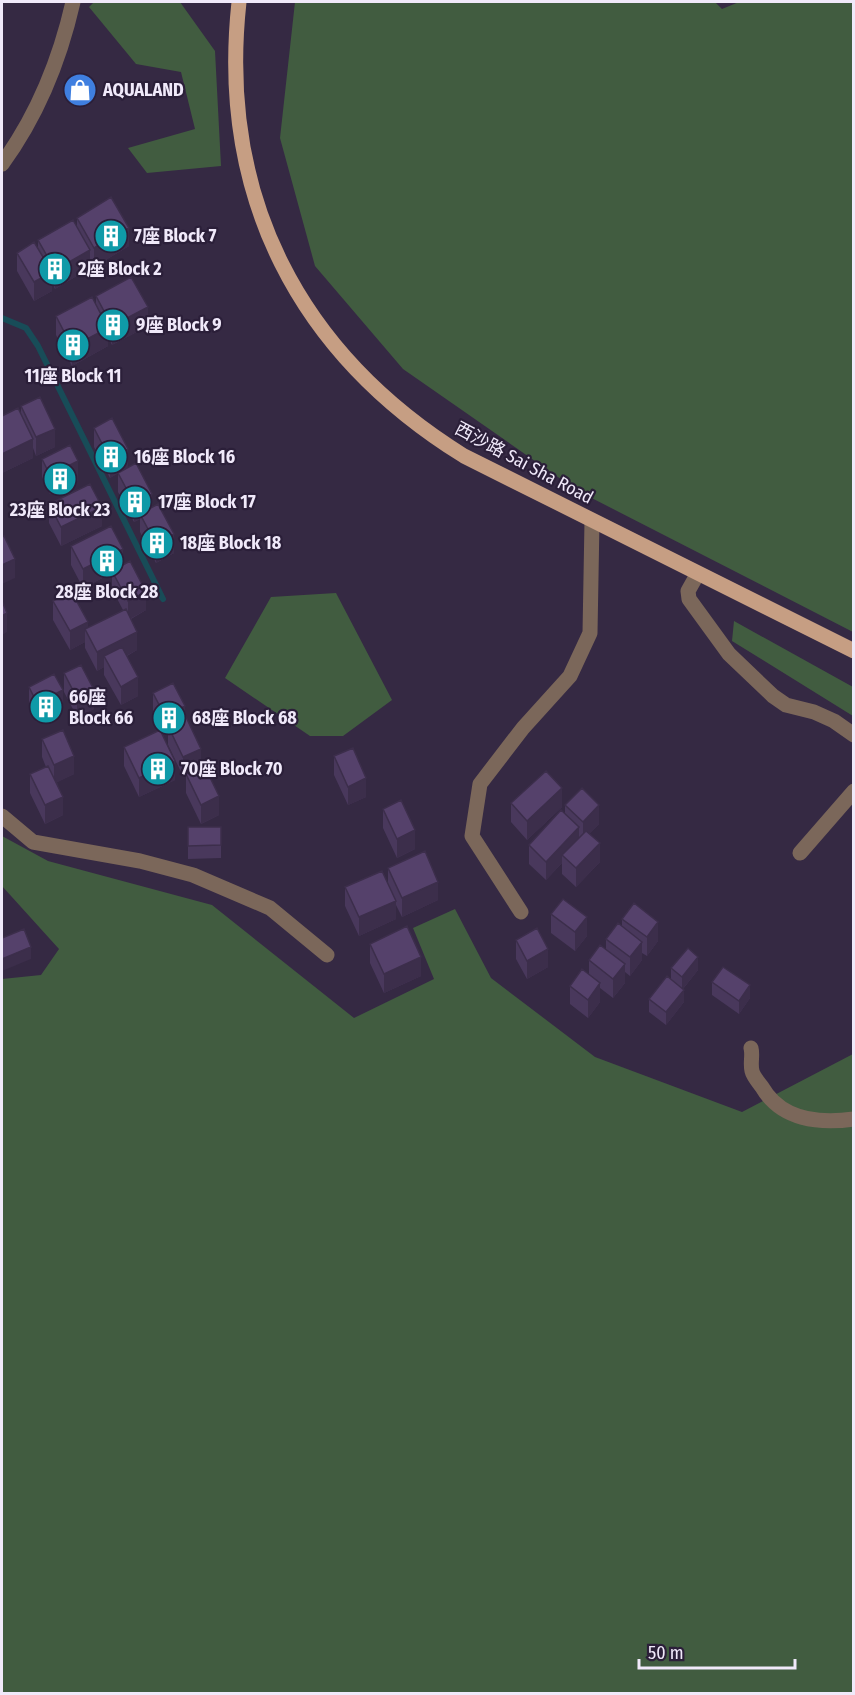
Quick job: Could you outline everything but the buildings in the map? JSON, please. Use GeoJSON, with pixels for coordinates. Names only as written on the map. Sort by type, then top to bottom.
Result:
{"type":"FeatureCollection","features":[{"type":"Feature","properties":{"kind":"main road","name":"西沙路 Sai Sha Road"},"geometry":{"type":"LineString","coordinates":[[239,2],[235,70],[236,100],[252,188],[265,226],[303,302],[337,350],[355,370],[382,396],[441,442],[491,471],[854,651]]}},
{"type":"Feature","properties":{"kind":"street"},"geometry":{"type":"LineString","coordinates":[[2,164],[39,101],[64,41],[73,2]]}},
{"type":"Feature","properties":{"kind":"street"},"geometry":{"type":"LineString","coordinates":[[521,912],[472,836],[480,784],[523,728],[570,676],[590,633],[592,521]]}},
{"type":"Feature","properties":{"kind":"street"},"geometry":{"type":"LineString","coordinates":[[697,574],[688,591],[689,599],[729,654],[778,701],[834,721],[854,735]]}},
{"type":"Feature","properties":{"kind":"street"},"geometry":{"type":"LineString","coordinates":[[800,853],[854,791]]}},
{"type":"Feature","properties":{"kind":"street"},"geometry":{"type":"LineString","coordinates":[[2,816],[33,842],[140,861],[193,875],[270,908],[327,955]]}},
{"type":"Feature","properties":{"kind":"street"},"geometry":{"type":"LineString","coordinates":[[751,1048],[752,1071],[765,1094],[776,1107],[800,1117],[832,1121],[854,1119]]}},
{"type":"Feature","properties":{"kind":"green space"},"geometry":{"type":"Polygon","coordinates":[[[94,2],[180,2],[215,51],[221,166],[147,173],[128,148],[195,129],[181,72],[136,64],[89,7],[94,2]]]}},
{"type":"Feature","properties":{"kind":"green space"},"geometry":{"type":"Polygon","coordinates":[[[295,2],[715,2],[722,9],[739,2],[853,2],[853,632],[578,491],[403,369],[315,266],[280,138],[295,2]]]}},
{"type":"Feature","properties":{"kind":"green space"},"geometry":{"type":"Polygon","coordinates":[[[336,593],[392,700],[343,736],[310,736],[225,678],[271,597],[336,593]]]}},
{"type":"Feature","properties":{"kind":"green space"},"geometry":{"type":"Polygon","coordinates":[[[734,621],[853,687],[853,716],[732,641],[734,621]]]}},
{"type":"Feature","properties":{"kind":"green space"},"geometry":{"type":"Polygon","coordinates":[[[2,836],[48,861],[212,905],[354,1018],[434,979],[413,928],[455,909],[491,978],[595,1057],[742,1112],[853,1054],[853,1693],[2,1693],[2,979],[41,975],[59,949],[2,886],[2,836]]]}},
{"type":"Feature","properties":{"kind":"waterway"},"geometry":{"type":"LineString","coordinates":[[2,318],[26,328],[38,346],[163,599]]}},
{"type":"Feature","properties":{"kind":"place","name":"AQUALAND"},"geometry":{"type":"Point","coordinates":[80,90]}},
{"type":"Feature","properties":{"kind":"place","name":"7座 Block 7"},"geometry":{"type":"Point","coordinates":[111,236]}},
{"type":"Feature","properties":{"kind":"place","name":"2座 Block 2"},"geometry":{"type":"Point","coordinates":[55,269]}},
{"type":"Feature","properties":{"kind":"place","name":"9座 Block 9"},"geometry":{"type":"Point","coordinates":[113,325]}},
{"type":"Feature","properties":{"kind":"place","name":"11座 Block 11"},"geometry":{"type":"Point","coordinates":[73,345]}},
{"type":"Feature","properties":{"kind":"place","name":"16座 Block 16"},"geometry":{"type":"Point","coordinates":[111,457]}},
{"type":"Feature","properties":{"kind":"place","name":"23座 Block 23"},"geometry":{"type":"Point","coordinates":[60,479]}},
{"type":"Feature","properties":{"kind":"place","name":"17座 Block 17"},"geometry":{"type":"Point","coordinates":[135,502]}},
{"type":"Feature","properties":{"kind":"place","name":"18座 Block 18"},"geometry":{"type":"Point","coordinates":[157,543]}},
{"type":"Feature","properties":{"kind":"place","name":"28座 Block 28"},"geometry":{"type":"Point","coordinates":[107,561]}},
{"type":"Feature","properties":{"kind":"place","name":"66座 Block 66"},"geometry":{"type":"Point","coordinates":[46,707]}},
{"type":"Feature","properties":{"kind":"place","name":"68座 Block 68"},"geometry":{"type":"Point","coordinates":[169,718]}},
{"type":"Feature","properties":{"kind":"place","name":"70座 Block 70"},"geometry":{"type":"Point","coordinates":[158,769]}}]}
